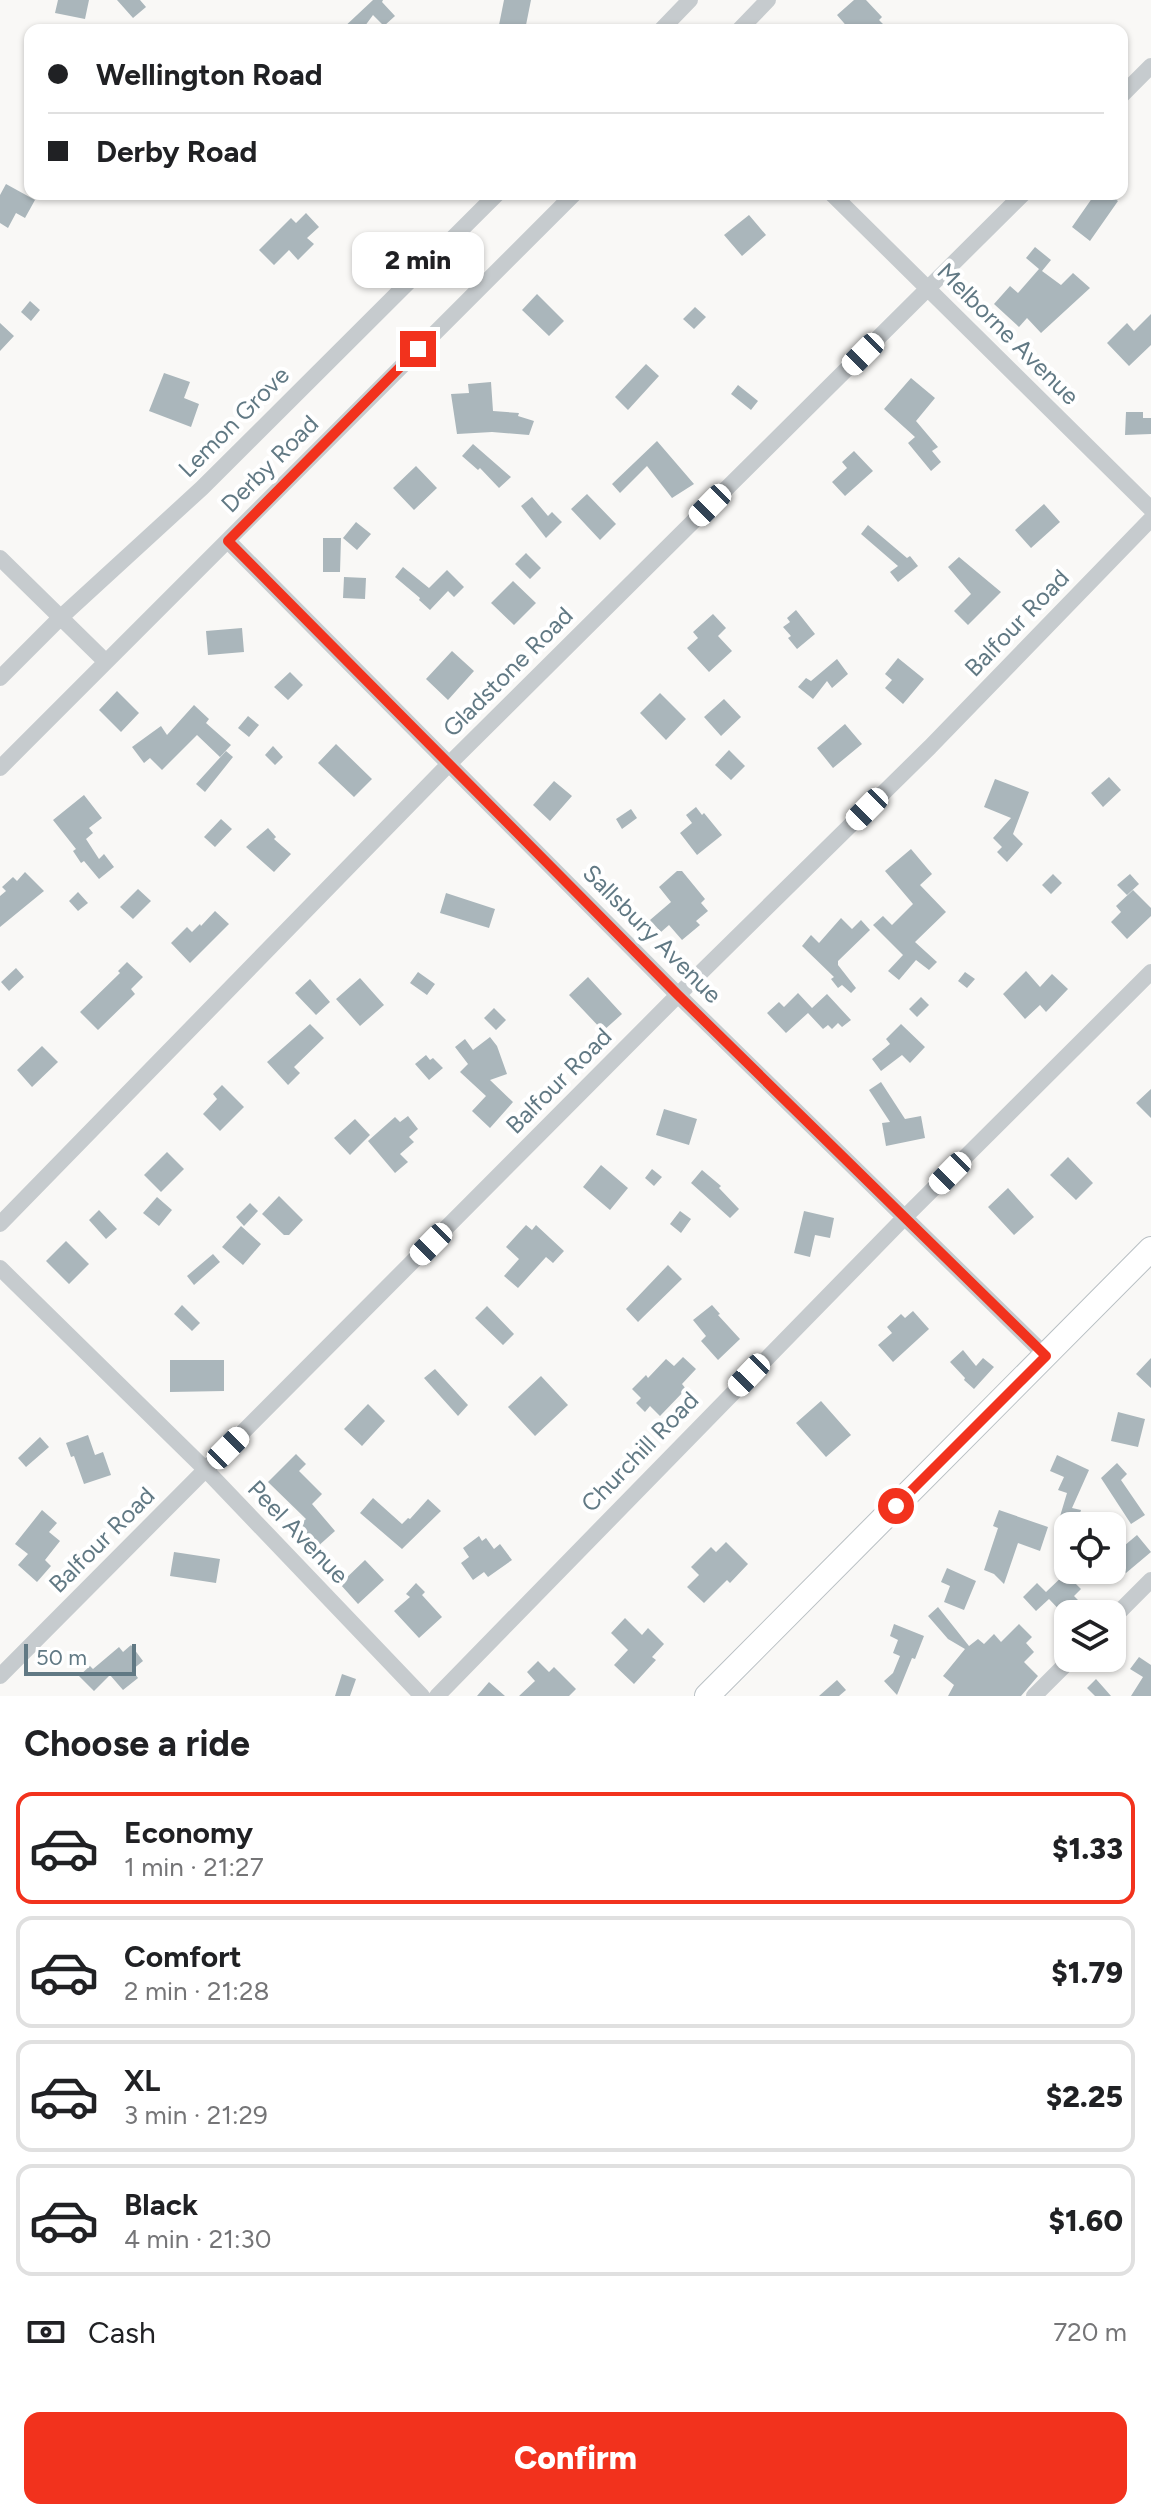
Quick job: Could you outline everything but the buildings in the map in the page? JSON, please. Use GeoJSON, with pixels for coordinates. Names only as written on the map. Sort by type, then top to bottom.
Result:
{"type":"FeatureCollection","features":[{"type":"Feature","properties":{"kind":"main road"},"geometry":{"type":"LineString","coordinates":[[707,1696],[1151,1249]]}},
{"type":"Feature","properties":{"kind":"street"},"geometry":{"type":"LineString","coordinates":[[667,24],[690,0]]}},
{"type":"Feature","properties":{"kind":"street"},"geometry":{"type":"LineString","coordinates":[[745,24],[768,0]]}},
{"type":"Feature","properties":{"kind":"street"},"geometry":{"type":"LineString","coordinates":[[1128,89],[1151,66]]}},
{"type":"Feature","properties":{"kind":"street","name":"Lemon Grove"},"geometry":{"type":"LineString","coordinates":[[0,678],[60,618],[202,488],[491,200]]}},
{"type":"Feature","properties":{"kind":"street","name":"Derby Road"},"geometry":{"type":"LineString","coordinates":[[0,768],[568,200]]}},
{"type":"Feature","properties":{"kind":"street","name":"Melborne Avenue"},"geometry":{"type":"LineString","coordinates":[[838,200],[1151,509]]}},
{"type":"Feature","properties":{"kind":"street","name":"Gladstone Road"},"geometry":{"type":"LineString","coordinates":[[0,1224],[449,764],[1017,200]]}},
{"type":"Feature","properties":{"kind":"street","name":"Balfour Road"},"geometry":{"type":"LineString","coordinates":[[0,1676],[678,995],[930,747],[1151,519]]}},
{"type":"Feature","properties":{"kind":"street","name":"Sallsbury Avenue"},"geometry":{"type":"LineString","coordinates":[[228,541],[678,995],[1046,1356]]}},
{"type":"Feature","properties":{"kind":"street"},"geometry":{"type":"LineString","coordinates":[[0,558],[106,662]]}},
{"type":"Feature","properties":{"kind":"street","name":"Churchill Road"},"geometry":{"type":"LineString","coordinates":[[437,1696],[906,1216],[1151,972]]}},
{"type":"Feature","properties":{"kind":"street","name":"Peel Avenue"},"geometry":{"type":"LineString","coordinates":[[0,1268],[206,1470],[422,1696]]}},
{"type":"Feature","properties":{"kind":"street"},"geometry":{"type":"LineString","coordinates":[[1126,1605],[1151,1580]]}},
{"type":"Feature","properties":{"kind":"street"},"geometry":{"type":"LineString","coordinates":[[1034,1696],[1058,1672]]}},
{"type":"Feature","properties":{"kind":"route"},"geometry":{"type":"LineString","coordinates":[[418,349],[228,541],[678,995],[1046,1356],[896,1506]]}}]}
